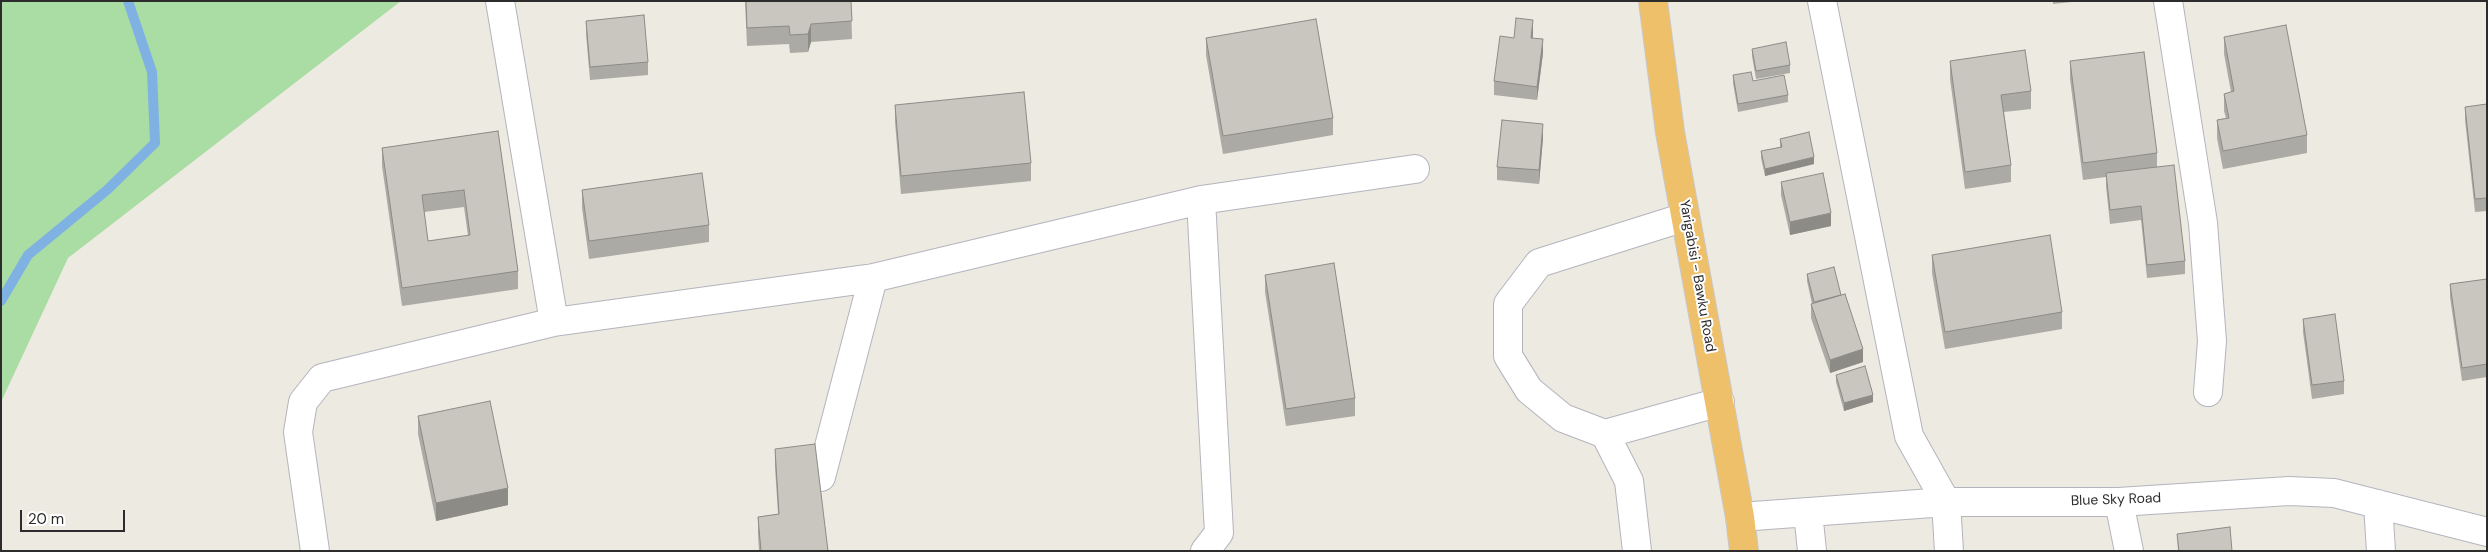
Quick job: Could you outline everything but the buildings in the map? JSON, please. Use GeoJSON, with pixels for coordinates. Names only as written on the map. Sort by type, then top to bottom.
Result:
{"type":"FeatureCollection","features":[{"type":"Feature","properties":{"kind":"highway","name":"Yarigabisi - Bawku Road"},"geometry":{"type":"LineString","coordinates":[[1653,1],[1670,132],[1720,402],[1744,551]]}},
{"type":"Feature","properties":{"kind":"street"},"geometry":{"type":"LineString","coordinates":[[500,1],[554,322]]}},
{"type":"Feature","properties":{"kind":"street"},"geometry":{"type":"LineString","coordinates":[[1822,1],[1908,436],[1946,502],[1949,551]]}},
{"type":"Feature","properties":{"kind":"street"},"geometry":{"type":"LineString","coordinates":[[2168,1],[2203,223],[2212,341],[2208,392]]}},
{"type":"Feature","properties":{"kind":"street"},"geometry":{"type":"LineString","coordinates":[[314,551],[298,432],[303,402],[322,378],[554,322],[873,278],[1201,200],[1415,169]]}},
{"type":"Feature","properties":{"kind":"street"},"geometry":{"type":"LineString","coordinates":[[1201,200],[1219,533],[1205,551]]}},
{"type":"Feature","properties":{"kind":"street"},"geometry":{"type":"LineString","coordinates":[[1685,217],[1539,263],[1508,304],[1508,356],[1528,390],[1563,418],[1605,434],[1720,402]]}},
{"type":"Feature","properties":{"kind":"street"},"geometry":{"type":"LineString","coordinates":[[821,478],[873,278]]}},
{"type":"Feature","properties":{"kind":"street"},"geometry":{"type":"LineString","coordinates":[[1605,434],[1629,481],[1637,551]]}},
{"type":"Feature","properties":{"kind":"street","name":"Blue Sky Road"},"geometry":{"type":"LineString","coordinates":[[1740,517],[1946,502],[2120,502],[2289,491],[2334,493],[2487,532]]}},
{"type":"Feature","properties":{"kind":"street"},"geometry":{"type":"LineString","coordinates":[[2120,502],[2129,551]]}},
{"type":"Feature","properties":{"kind":"street"},"geometry":{"type":"LineString","coordinates":[[2378,504],[2381,551]]}},
{"type":"Feature","properties":{"kind":"street"},"geometry":{"type":"LineString","coordinates":[[1808,512],[1812,551]]}},
{"type":"Feature","properties":{"kind":"green space"},"geometry":{"type":"Polygon","coordinates":[[[1,1],[401,1],[68,258],[1,402],[1,1]]]}},
{"type":"Feature","properties":{"kind":"waterway"},"geometry":{"type":"LineString","coordinates":[[1,301],[28,255],[107,190],[155,143],[152,72],[128,1]]}}]}
